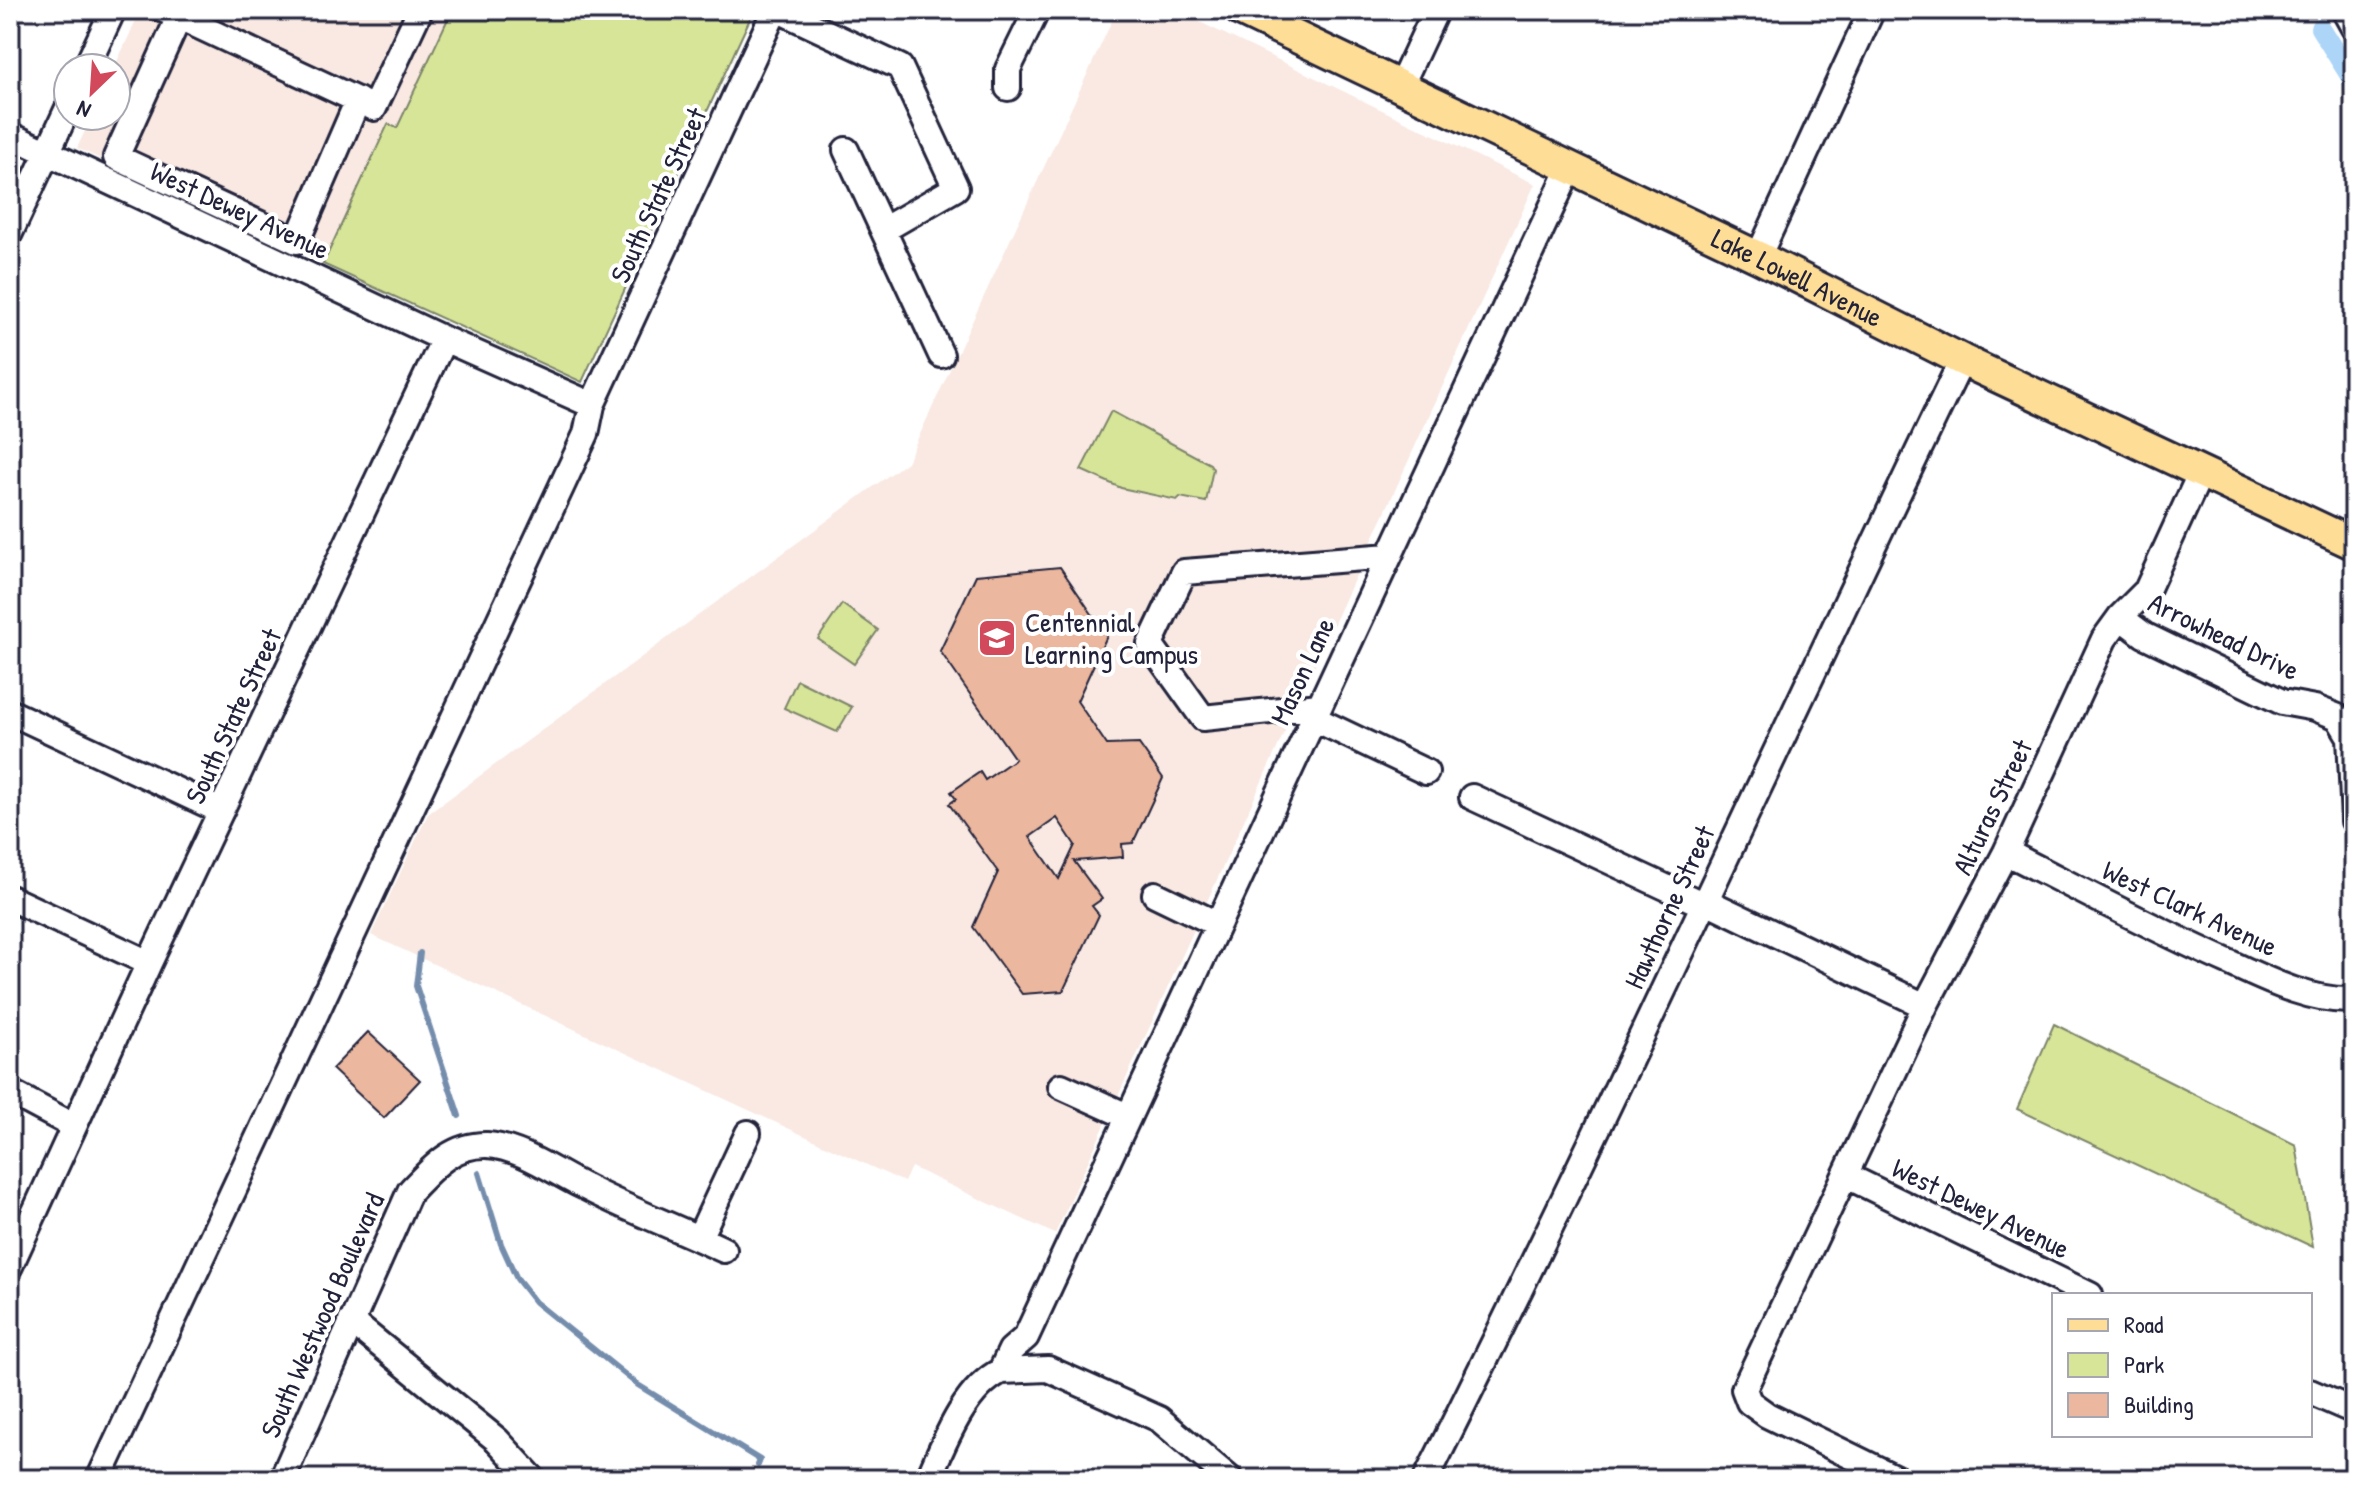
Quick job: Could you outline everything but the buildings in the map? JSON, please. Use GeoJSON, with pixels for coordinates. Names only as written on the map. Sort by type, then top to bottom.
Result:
{"type":"FeatureCollection","features":[{"type":"Feature","properties":{"kind":"main road","name":"Lake Lowell Avenue"},"geometry":{"type":"LineString","coordinates":[[1240,10],[1758,257],[1962,360],[2354,544]]}},
{"type":"Feature","properties":{"kind":"street"},"geometry":{"type":"LineString","coordinates":[[93,52],[113,10]]}},
{"type":"Feature","properties":{"kind":"street"},"geometry":{"type":"LineString","coordinates":[[106,180],[172,14],[374,108],[420,10]]}},
{"type":"Feature","properties":{"kind":"street"},"geometry":{"type":"LineString","coordinates":[[777,10],[900,67],[956,188],[885,229]]}},
{"type":"Feature","properties":{"kind":"street","name":"South State Street"},"geometry":{"type":"LineString","coordinates":[[99,1479],[586,434],[592,405],[777,10]]}},
{"type":"Feature","properties":{"kind":"street"},"geometry":{"type":"LineString","coordinates":[[1008,88],[1008,69],[1037,10]]}},
{"type":"Feature","properties":{"kind":"street"},"geometry":{"type":"LineString","coordinates":[[1401,85],[1436,10]]}},
{"type":"Feature","properties":{"kind":"street"},"geometry":{"type":"LineString","coordinates":[[1758,257],[1872,10]]}},
{"type":"Feature","properties":{"kind":"street"},"geometry":{"type":"LineString","coordinates":[[2344,10],[2354,28]]}},
{"type":"Feature","properties":{"kind":"street"},"geometry":{"type":"LineString","coordinates":[[286,265],[358,100]]}},
{"type":"Feature","properties":{"kind":"street"},"geometry":{"type":"LineString","coordinates":[[10,233],[57,132]]}},
{"type":"Feature","properties":{"kind":"street","name":"West Dewey Avenue"},"geometry":{"type":"LineString","coordinates":[[10,135],[444,339]]}},
{"type":"Feature","properties":{"kind":"street"},"geometry":{"type":"LineString","coordinates":[[846,150],[941,355]]}},
{"type":"Feature","properties":{"kind":"street"},"geometry":{"type":"LineString","coordinates":[[116,157],[297,241]]}},
{"type":"Feature","properties":{"kind":"street","name":"Mason Lane"},"geometry":{"type":"LineString","coordinates":[[928,1479],[954,1422],[974,1394],[1001,1371],[1011,1350],[1026,1337],[1570,168]]}},
{"type":"Feature","properties":{"kind":"street"},"geometry":{"type":"LineString","coordinates":[[444,339],[592,405]]}},
{"type":"Feature","properties":{"kind":"street","name":"South State Street"},"geometry":{"type":"LineString","coordinates":[[10,1266],[149,963],[444,339]]}},
{"type":"Feature","properties":{"kind":"street","name":"Hawthorne Street"},"geometry":{"type":"LineString","coordinates":[[1426,1479],[1705,903],[1837,618],[1962,360]]}},
{"type":"Feature","properties":{"kind":"street","name":"Alturas Street"},"geometry":{"type":"LineString","coordinates":[[1898,1479],[1767,1415],[1749,1402],[1744,1389],[1925,1006],[2006,852],[2104,639],[2120,617],[2147,590],[2201,472]]}},
{"type":"Feature","properties":{"kind":"street"},"geometry":{"type":"LineString","coordinates":[[1389,556],[1184,572],[1150,644],[1203,718],[1316,712],[1426,772]]}},
{"type":"Feature","properties":{"kind":"street","name":"Arrowhead Drive"},"geometry":{"type":"LineString","coordinates":[[2120,617],[2144,635],[2282,702],[2315,708],[2338,717],[2350,737],[2354,821]]}},
{"type":"Feature","properties":{"kind":"street"},"geometry":{"type":"LineString","coordinates":[[10,712],[221,811]]}},
{"type":"Feature","properties":{"kind":"street"},"geometry":{"type":"LineString","coordinates":[[1472,797],[1925,1006]]}},
{"type":"Feature","properties":{"kind":"street","name":"West Clark Avenue"},"geometry":{"type":"LineString","coordinates":[[2006,852],[2256,975],[2313,995],[2354,1000]]}},
{"type":"Feature","properties":{"kind":"street"},"geometry":{"type":"LineString","coordinates":[[1155,894],[1217,924]]}},
{"type":"Feature","properties":{"kind":"street"},"geometry":{"type":"LineString","coordinates":[[10,898],[149,963]]}},
{"type":"Feature","properties":{"kind":"street"},"geometry":{"type":"LineString","coordinates":[[1061,1086],[1127,1116]]}},
{"type":"Feature","properties":{"kind":"street"},"geometry":{"type":"LineString","coordinates":[[10,1092],[74,1126]]}},
{"type":"Feature","properties":{"kind":"street"},"geometry":{"type":"LineString","coordinates":[[699,1238],[748,1133]]}},
{"type":"Feature","properties":{"kind":"street","name":"South Westwood Boulevard"},"geometry":{"type":"LineString","coordinates":[[282,1479],[410,1191],[439,1161],[455,1151],[487,1145],[527,1156],[585,1187],[724,1250]]}},
{"type":"Feature","properties":{"kind":"street","name":"West Dewey Avenue"},"geometry":{"type":"LineString","coordinates":[[1845,1175],[2086,1293]]}},
{"type":"Feature","properties":{"kind":"street"},"geometry":{"type":"LineString","coordinates":[[351,1321],[497,1440],[533,1479]]}},
{"type":"Feature","properties":{"kind":"street"},"geometry":{"type":"LineString","coordinates":[[1001,1371],[1048,1369],[1159,1419],[1230,1479]]}},
{"type":"Feature","properties":{"kind":"street"},"geometry":{"type":"LineString","coordinates":[[2312,1393],[2354,1411]]}},
{"type":"Feature","properties":{"kind":"shaded area"},"geometry":{"type":"Polygon","coordinates":[[[141,10],[452,10],[396,129],[387,125],[323,264],[77,148],[84,132],[132,132],[132,52],[121,52],[141,10]]]}},
{"type":"Feature","properties":{"kind":"shaded area","name":"Centennial Learning Campus"},"geometry":{"type":"Polygon","coordinates":[[[1117,10],[1175,10],[1535,184],[1055,1234],[911,1167],[904,1182],[371,935],[428,814],[907,462],[1117,10]]]}},
{"type":"Feature","properties":{"kind":"green space"},"geometry":{"type":"Polygon","coordinates":[[[452,10],[754,10],[582,382],[323,264],[388,124],[397,128],[452,10]]]}},
{"type":"Feature","properties":{"kind":"green space"},"geometry":{"type":"Polygon","coordinates":[[[1111,411],[1210,464],[1213,469],[1206,502],[1180,497],[1177,500],[1121,488],[1081,470],[1111,411]]]}},
{"type":"Feature","properties":{"kind":"green space"},"geometry":{"type":"Polygon","coordinates":[[[842,604],[878,630],[854,664],[818,639],[842,604]]]}},
{"type":"Feature","properties":{"kind":"green space"},"geometry":{"type":"Polygon","coordinates":[[[797,680],[852,707],[837,732],[784,708],[797,680]]]}},
{"type":"Feature","properties":{"kind":"green space"},"geometry":{"type":"Polygon","coordinates":[[[2054,1024],[2296,1145],[2313,1247],[2017,1109],[2054,1024]]]}},
{"type":"Feature","properties":{"kind":"waterway"},"geometry":{"type":"LineString","coordinates":[[2320,28],[2354,82]]}},
{"type":"Feature","properties":{"kind":"waterway"},"geometry":{"type":"LineString","coordinates":[[420,953],[416,986],[459,1116]]}},
{"type":"Feature","properties":{"kind":"waterway"},"geometry":{"type":"LineString","coordinates":[[479,1173],[501,1244],[517,1279],[535,1302],[638,1385],[760,1460],[758,1465]]}},
{"type":"Feature","properties":{"kind":"place","name":"Centennial Learning Campus"},"geometry":{"type":"Point","coordinates":[997,638]}}]}
